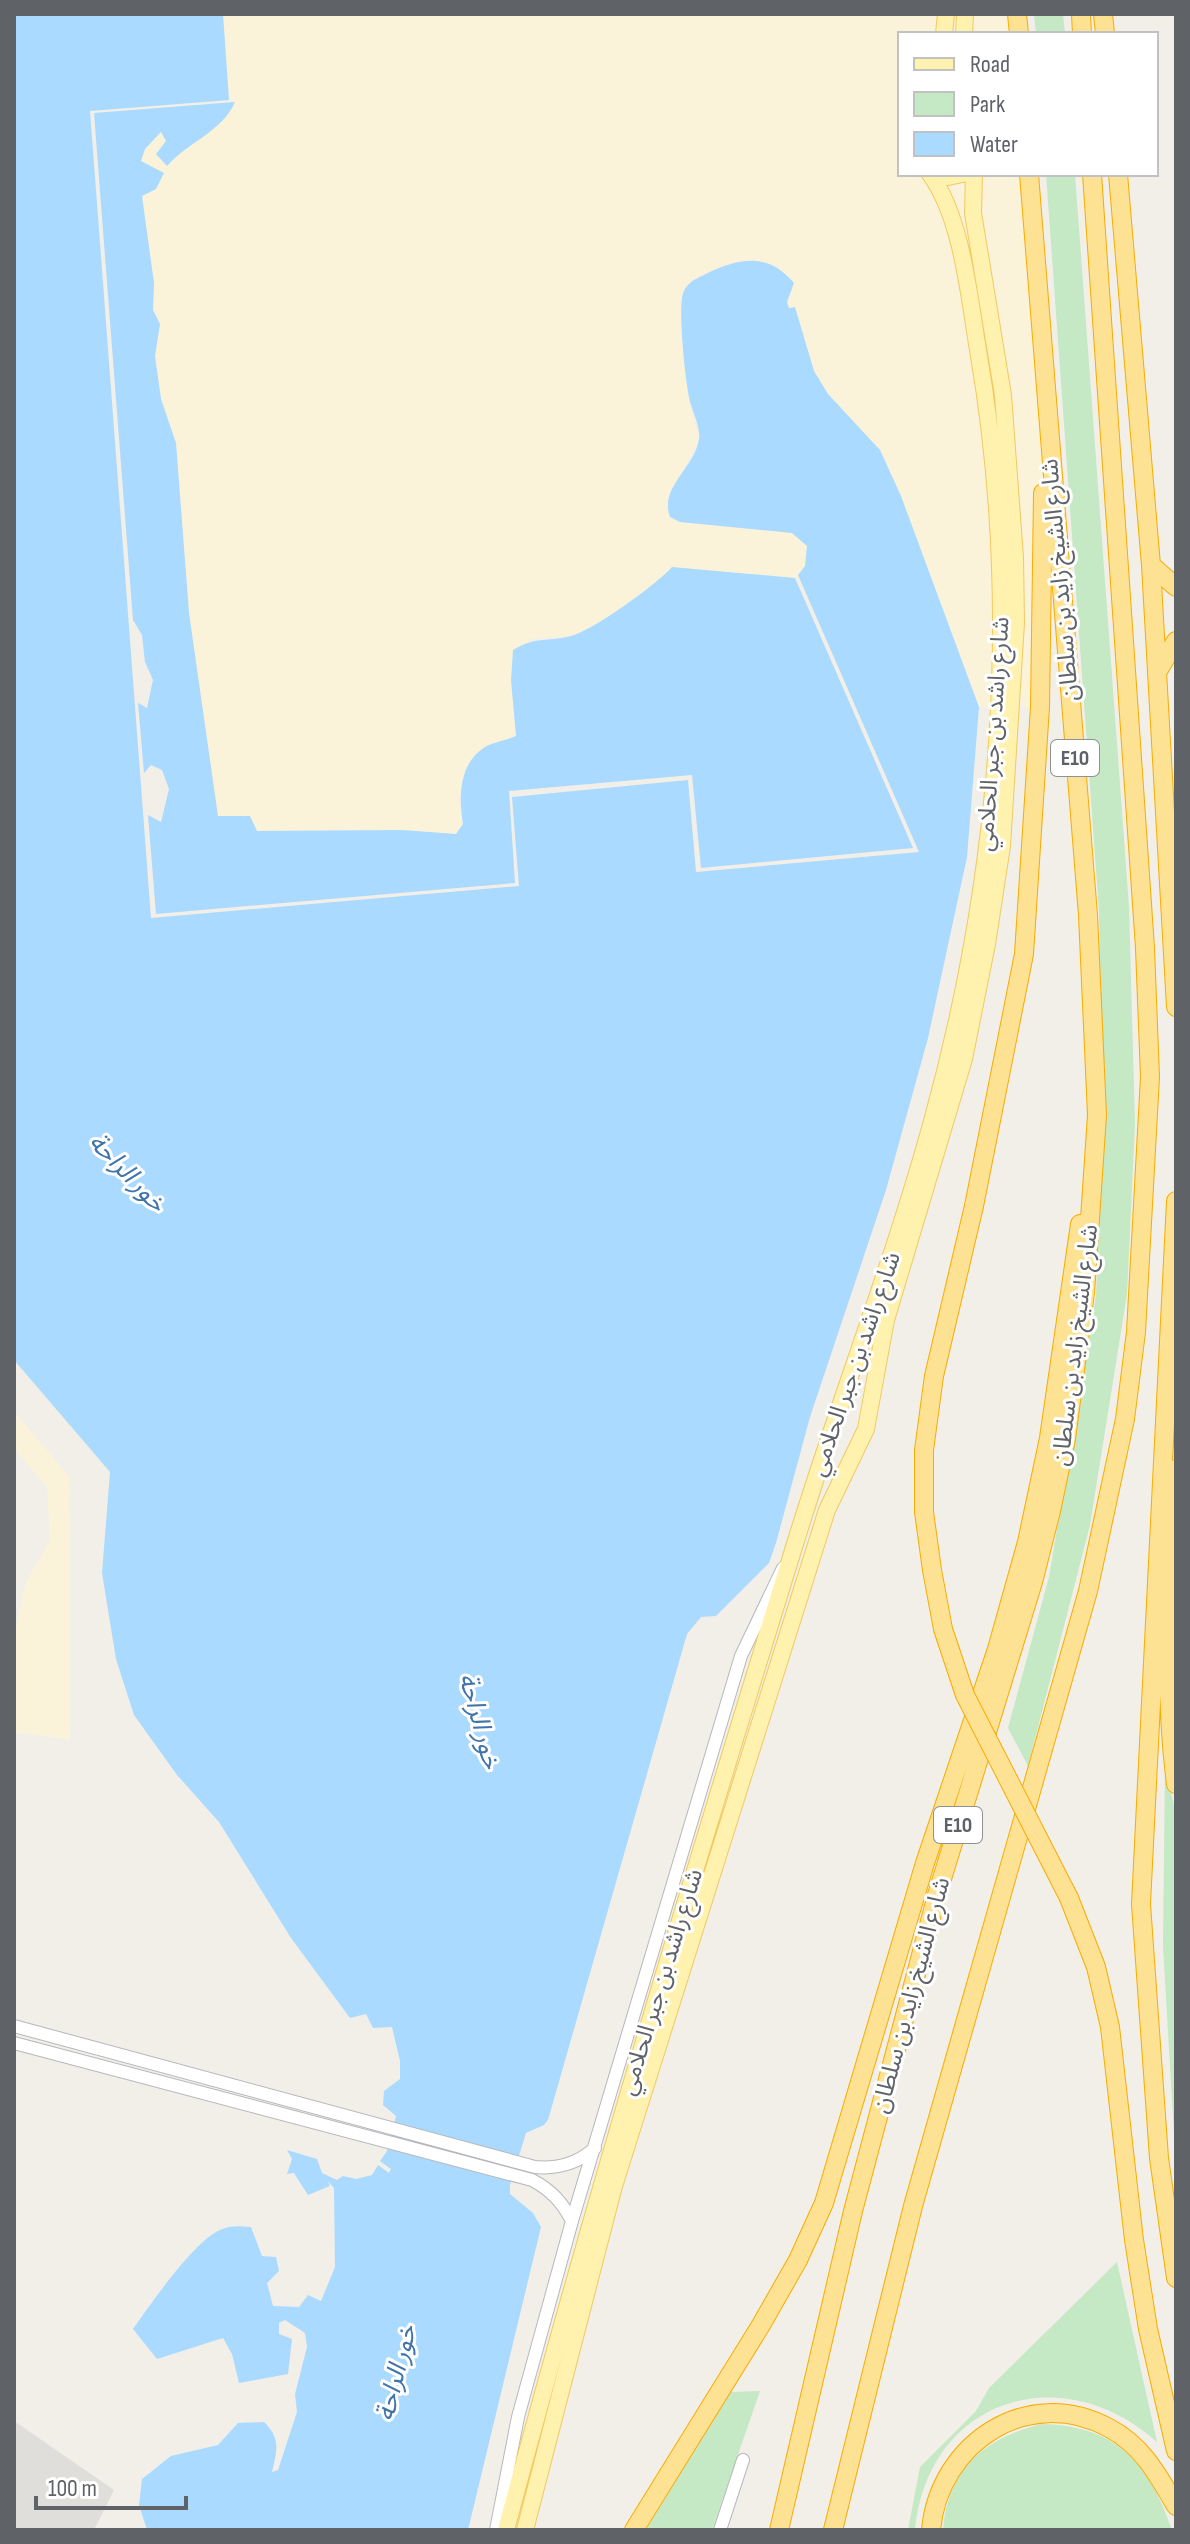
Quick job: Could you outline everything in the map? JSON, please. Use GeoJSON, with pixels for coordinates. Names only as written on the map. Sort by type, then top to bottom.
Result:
{"type":"FeatureCollection","features":[{"type":"Feature","properties":{"kind":"highway","name":"شارع الشيخ زايد بن سلطان"},"geometry":{"type":"LineString","coordinates":[[779,2530],[853,2211],[934,1909],[1033,1582],[1051,1511],[1077,1366],[1093,1202],[1097,1115],[1088,915],[1029,176]]}},
{"type":"Feature","properties":{"kind":"highway","name":"E10"},"geometry":{"type":"LineString","coordinates":[[833,2530],[913,2206],[1088,1591],[1125,1419],[1136,1332],[1150,1077],[1145,948],[1092,176]]}},
{"type":"Feature","properties":{"kind":"highway"},"geometry":{"type":"LineString","coordinates":[[1118,176],[1151,565],[1176,1007]]}},
{"type":"Feature","properties":{"kind":"highway"},"geometry":{"type":"LineString","coordinates":[[1046,403],[1040,707],[1024,954],[974,1206],[934,1376],[926,1436],[924,1512],[943,1629],[965,1695],[1069,1898],[1096,1967],[1110,2027],[1134,2240],[1148,2329],[1176,2451]]}},
{"type":"Feature","properties":{"kind":"highway"},"geometry":{"type":"LineString","coordinates":[[1151,565],[1176,587]]}},
{"type":"Feature","properties":{"kind":"highway"},"geometry":{"type":"LineString","coordinates":[[1158,671],[1176,641]]}},
{"type":"Feature","properties":{"kind":"highway"},"geometry":{"type":"LineString","coordinates":[[634,2530],[761,2325],[798,2260],[829,2189],[925,1863],[997,1649],[1027,1542],[1052,1425],[1097,1115]]}},
{"type":"Feature","properties":{"kind":"highway"},"geometry":{"type":"LineString","coordinates":[[1176,1201],[1171,1364],[1145,1773],[1141,1904],[1159,2158],[1176,2278]]}},
{"type":"Feature","properties":{"kind":"highway"},"geometry":{"type":"LineString","coordinates":[[1171,1364],[1176,1429]]}},
{"type":"Feature","properties":{"kind":"highway"},"geometry":{"type":"LineString","coordinates":[[1176,1469],[1168,1667],[1169,1728],[1176,1784]]}},
{"type":"Feature","properties":{"kind":"highway"},"geometry":{"type":"LineString","coordinates":[[931,2530],[939,2492],[962,2452],[996,2426],[1040,2412],[1077,2416],[1110,2428],[1143,2454],[1176,2506]]}},
{"type":"Feature","properties":{"kind":"main road","name":"شارع راشد بن جبر الحلامي"},"geometry":{"type":"LineString","coordinates":[[506,2530],[607,2160],[794,1548],[913,1188],[949,1056],[980,893],[998,725],[1002,559],[994,447],[975,329],[947,202],[934,176]]}},
{"type":"Feature","properties":{"kind":"main road","name":"شارع راشد بن جبر الحلامي"},"geometry":{"type":"LineString","coordinates":[[525,2530],[619,2171],[804,1578],[836,1489],[866,1429],[886,1320],[964,1059],[1002,846],[1014,666],[1015,557],[1003,395],[973,213],[974,176]]}},
{"type":"Feature","properties":{"kind":"main road"},"geometry":{"type":"LineString","coordinates":[[835,1424],[847,1422],[854,1430],[835,1476],[836,1489]]}},
{"type":"Feature","properties":{"kind":"main road"},"geometry":{"type":"LineString","coordinates":[[748,1699],[756,1645],[750,1635]]}},
{"type":"Feature","properties":{"kind":"street"},"geometry":{"type":"LineString","coordinates":[[496,2530],[518,2417],[572,2221],[750,1635],[794,1548]]}},
{"type":"Feature","properties":{"kind":"street"},"geometry":{"type":"LineString","coordinates":[[14,2026],[236,2086],[533,2174],[561,2201],[572,2221]]}},
{"type":"Feature","properties":{"kind":"street"},"geometry":{"type":"LineString","coordinates":[[14,2043],[232,2101],[533,2174],[573,2163],[595,2148]]}},
{"type":"Feature","properties":{"kind":"street"},"geometry":{"type":"LineString","coordinates":[[720,2530],[743,2460]]}},
{"type":"Feature","properties":{"kind":"shaded area"},"geometry":{"type":"Polygon","coordinates":[[[14,2421],[114,2490],[94,2530],[14,2530],[14,2421]]]}},
{"type":"Feature","properties":{"kind":"green space"},"geometry":{"type":"Polygon","coordinates":[[[1034,14],[1063,14],[1065,32],[1036,32],[1034,14]]]}},
{"type":"Feature","properties":{"kind":"green space"},"geometry":{"type":"Polygon","coordinates":[[[1046,176],[1075,176],[1129,907],[1135,1124],[1127,1294],[1090,1525],[1028,1766],[1008,1728],[1049,1577],[1096,1296],[1103,1132],[1099,911],[1046,176]]]}},
{"type":"Feature","properties":{"kind":"green space"},"geometry":{"type":"Polygon","coordinates":[[[1165,1766],[1176,1814],[1175,2152],[1163,1946],[1165,1766]]]}},
{"type":"Feature","properties":{"kind":"green space"},"geometry":{"type":"Polygon","coordinates":[[[1117,2262],[1157,2442],[1120,2416],[1081,2401],[1042,2398],[1005,2405],[972,2422],[945,2449],[925,2485],[915,2530],[908,2530],[920,2467],[976,2411],[989,2388],[1117,2262]]]}},
{"type":"Feature","properties":{"kind":"green space"},"geometry":{"type":"Polygon","coordinates":[[[760,2391],[712,2530],[646,2530],[731,2392],[760,2391]]]}},
{"type":"Feature","properties":{"kind":"green space"},"geometry":{"type":"Polygon","coordinates":[[[1042,2424],[1090,2432],[1110,2440],[1126,2452],[1152,2485],[1172,2530],[943,2530],[952,2490],[973,2459],[1003,2438],[1042,2424]]]}},
{"type":"Feature","properties":{"kind":"sand"},"geometry":{"type":"Polygon","coordinates":[[[223,14],[1017,14],[1019,32],[898,32],[898,176],[1029,176],[1046,403],[1040,707],[979,707],[901,496],[880,450],[828,394],[814,372],[795,308],[789,308],[777,266],[743,261],[690,281],[688,395],[699,439],[671,490],[680,522],[792,533],[807,546],[805,566],[795,578],[760,574],[661,579],[598,624],[572,636],[530,639],[511,680],[516,736],[485,747],[458,797],[463,824],[456,834],[402,830],[256,831],[218,817],[189,613],[176,443],[161,399],[155,356],[160,324],[153,310],[154,283],[143,209],[141,161],[145,149],[161,131],[166,141],[168,166],[220,122],[235,102],[229,100],[223,14]]]}},
{"type":"Feature","properties":{"kind":"sand"},"geometry":{"type":"Polygon","coordinates":[[[14,1412],[69,1476],[70,1740],[14,1732],[14,1636],[26,1582],[50,1541],[47,1487],[14,1448],[14,1412]]]}},
{"type":"Feature","properties":{"kind":"water","name":"خور الراحة"},"geometry":{"type":"Polygon","coordinates":[[[14,14],[223,14],[229,100],[90,111],[151,918],[519,886],[512,797],[688,780],[696,872],[919,852],[798,575],[805,566],[807,546],[792,533],[680,522],[670,517],[669,496],[699,439],[686,376],[682,298],[685,289],[694,280],[730,264],[763,262],[774,266],[794,283],[787,302],[789,308],[795,307],[814,371],[828,394],[880,450],[901,496],[979,707],[967,857],[928,1038],[886,1190],[810,1417],[776,1543],[769,1563],[716,1616],[701,1617],[687,1634],[548,2120],[526,2133],[510,2185],[510,2194],[533,2213],[541,2227],[468,2530],[147,2530],[139,2505],[142,2479],[171,2456],[218,2445],[238,2423],[264,2422],[273,2434],[276,2445],[272,2472],[278,2470],[297,2412],[295,2394],[307,2347],[305,2333],[285,2320],[279,2323],[279,2334],[292,2339],[288,2374],[239,2383],[232,2354],[223,2338],[157,2359],[133,2329],[198,2247],[209,2236],[232,2227],[251,2227],[262,2256],[276,2257],[279,2271],[267,2283],[273,2306],[299,2307],[308,2295],[321,2301],[335,2267],[334,2188],[328,2181],[330,2186],[308,2195],[294,2173],[287,2174],[292,2159],[287,2150],[317,2159],[322,2173],[337,2180],[343,2176],[356,2179],[372,2175],[378,2165],[389,2173],[391,2169],[380,2161],[387,2151],[396,2116],[383,2105],[384,2091],[400,2079],[400,2061],[392,2027],[373,2028],[366,2014],[350,2018],[291,1938],[219,1822],[177,1775],[134,1715],[116,1659],[102,1573],[110,1472],[14,1360],[14,14]]]}},
{"type":"Feature","properties":{"kind":"water"},"geometry":{"type":"Polygon","coordinates":[[[235,102],[222,121],[167,166],[156,154],[166,141],[161,132],[145,149],[141,161],[164,173],[156,189],[142,196],[154,283],[153,310],[160,324],[155,356],[161,399],[176,443],[189,613],[218,816],[250,816],[257,831],[402,830],[456,834],[463,824],[462,782],[470,763],[485,747],[516,736],[511,680],[513,650],[529,642],[584,631],[625,605],[672,567],[795,578],[913,848],[701,868],[692,775],[509,791],[515,883],[156,914],[148,815],[161,822],[169,789],[162,770],[151,765],[144,773],[138,703],[147,708],[153,680],[145,662],[142,635],[133,620],[94,113],[235,102]]]}}]}
